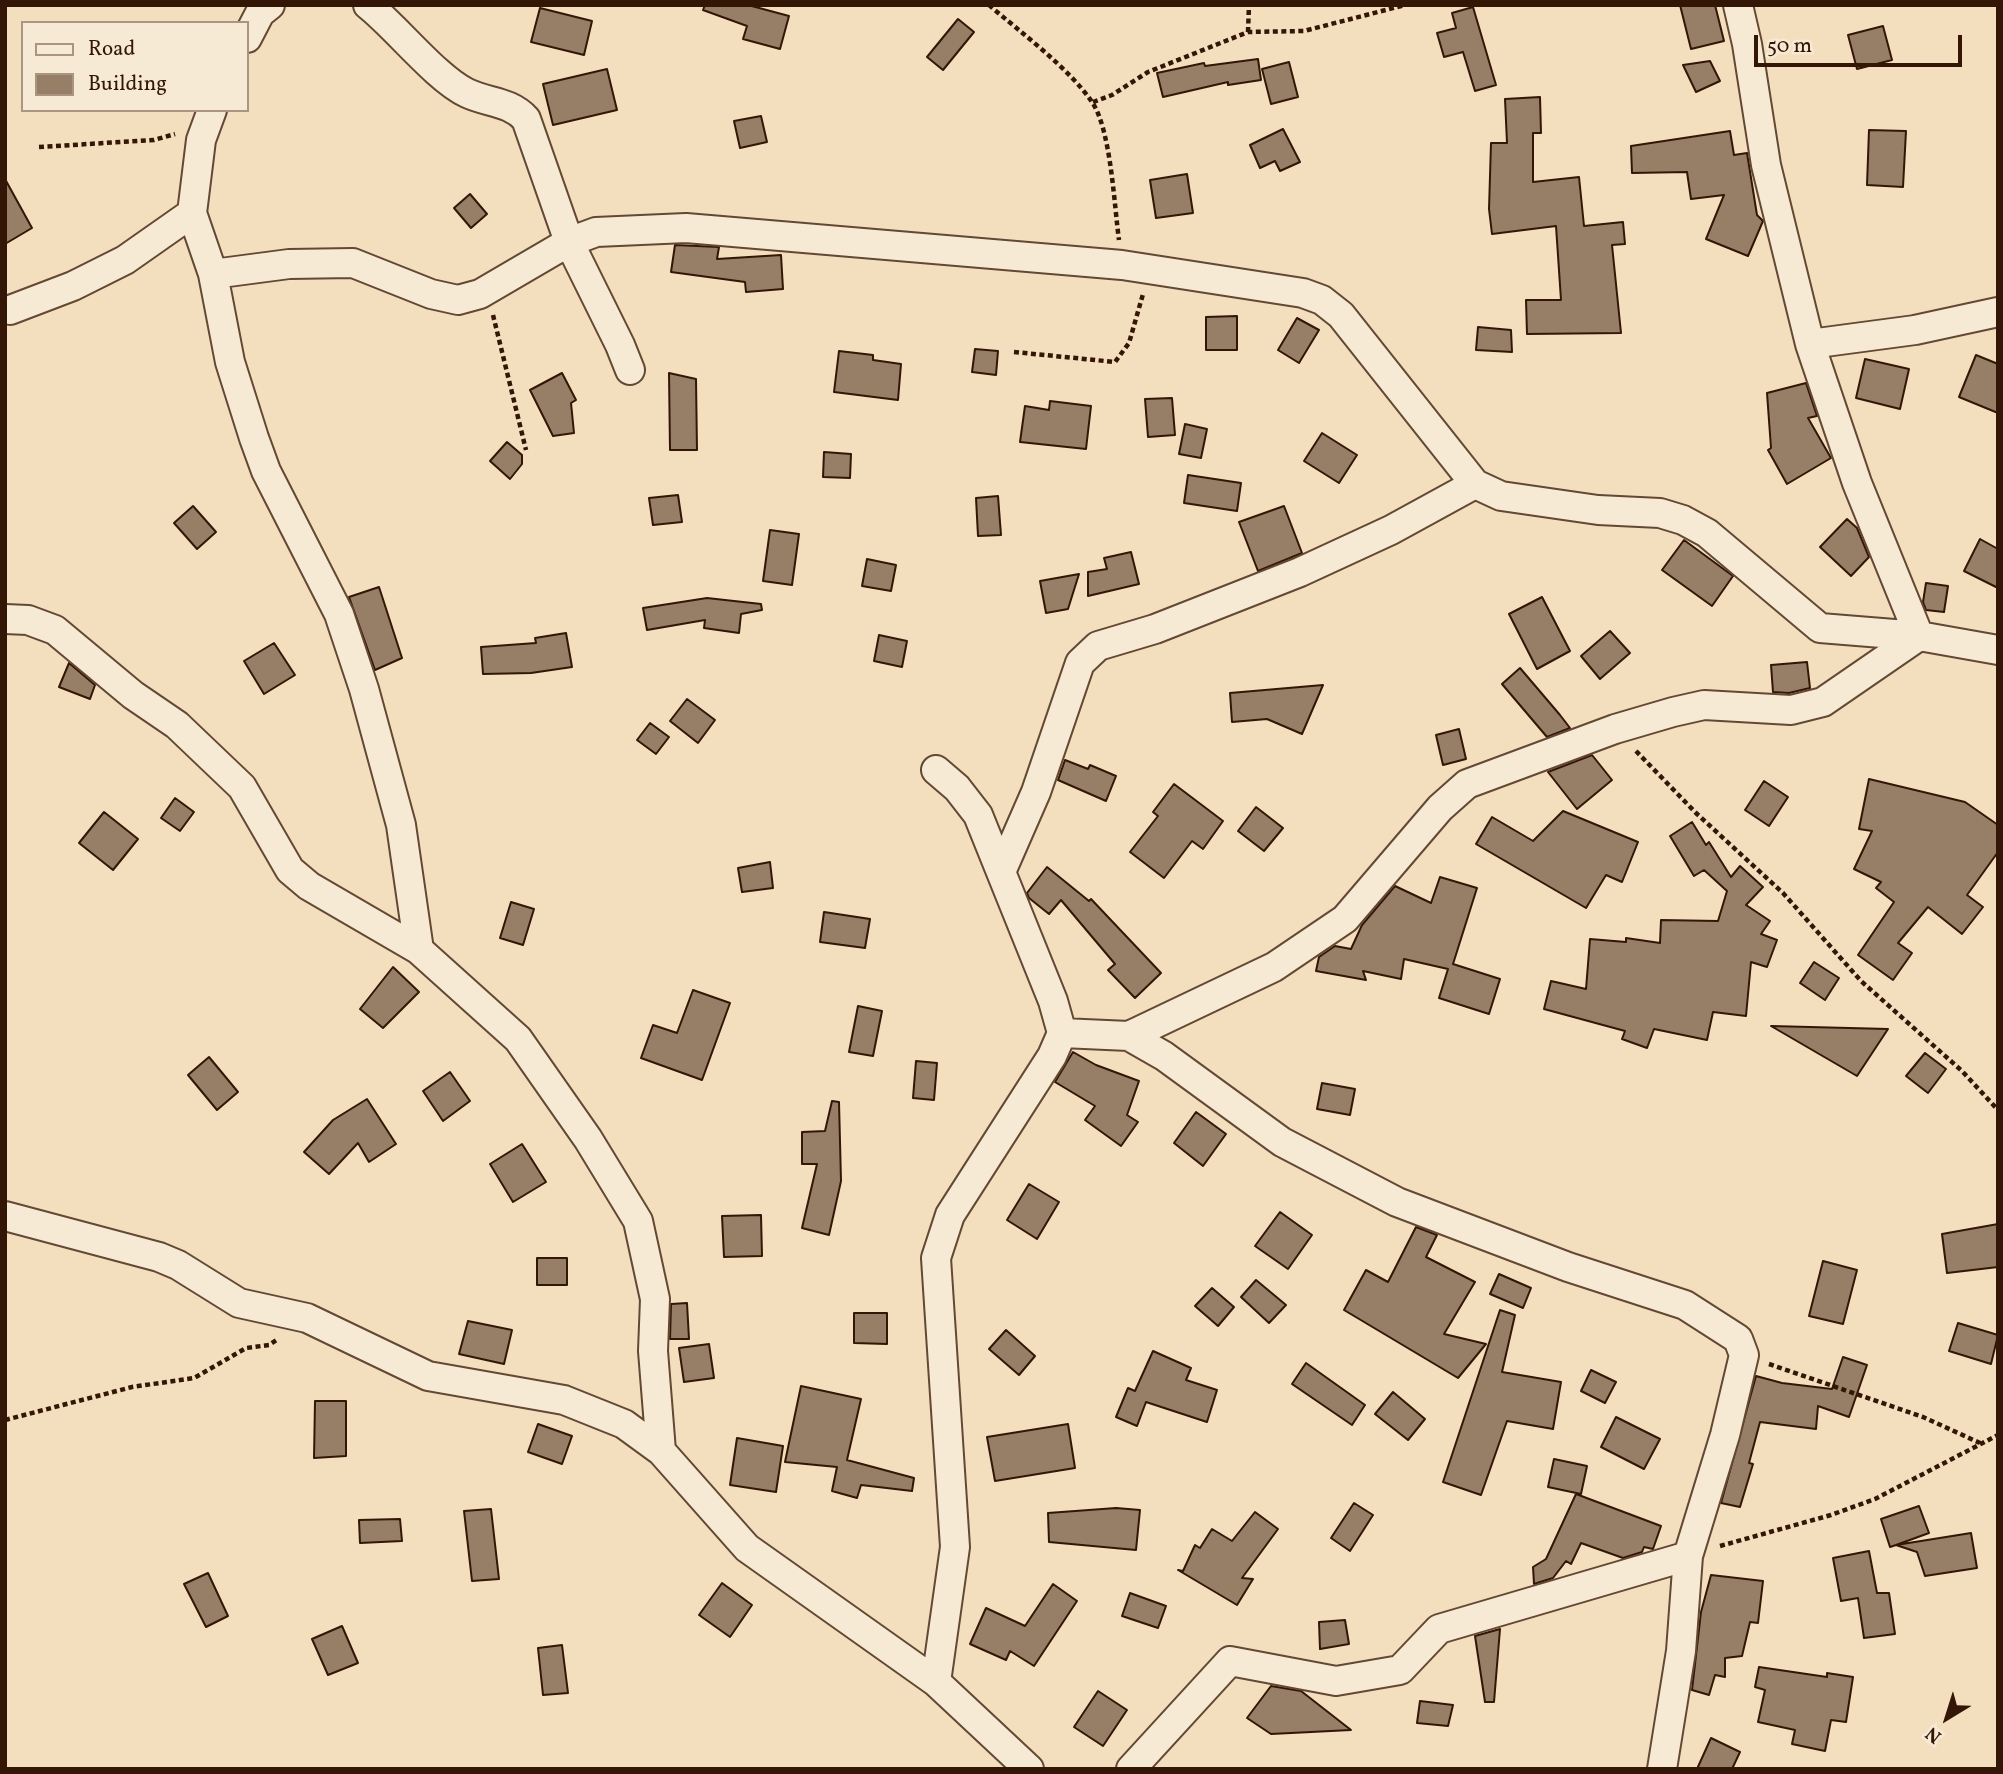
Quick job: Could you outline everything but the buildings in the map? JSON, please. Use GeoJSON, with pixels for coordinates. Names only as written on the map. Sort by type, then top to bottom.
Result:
{"type":"FeatureCollection","features":[{"type":"Feature","properties":{"kind":"street"},"geometry":{"type":"LineString","coordinates":[[248,36],[260,13],[270,5]]}},
{"type":"Feature","properties":{"kind":"street"},"geometry":{"type":"LineString","coordinates":[[368,5],[464,92],[506,104],[526,119],[569,242],[630,370]]}},
{"type":"Feature","properties":{"kind":"street"},"geometry":{"type":"LineString","coordinates":[[1738,5],[1747,44],[1766,165],[1810,344],[1857,483],[1919,636]]}},
{"type":"Feature","properties":{"kind":"street"},"geometry":{"type":"LineString","coordinates":[[210,114],[201,140],[191,213],[213,274],[230,362],[254,439],[266,471],[339,614],[364,689],[401,825],[419,950]]}},
{"type":"Feature","properties":{"kind":"street"},"geometry":{"type":"LineString","coordinates":[[10,310],[73,286],[125,260],[191,213]]}},
{"type":"Feature","properties":{"kind":"street"},"geometry":{"type":"LineString","coordinates":[[213,274],[353,263],[431,294],[458,300],[480,294],[569,242],[596,232],[686,228],[1134,267],[1303,293],[1322,300],[1341,315],[1475,484],[1501,496],[1598,510],[1660,513],[1683,520],[1716,540],[1820,628],[1919,636],[1998,650]]}},
{"type":"Feature","properties":{"kind":"street"},"geometry":{"type":"LineString","coordinates":[[1810,344],[1915,330],[1998,312]]}},
{"type":"Feature","properties":{"kind":"street"},"geometry":{"type":"LineString","coordinates":[[1001,872],[1036,792],[1080,663],[1098,646],[1155,629],[1300,572],[1391,530],[1475,484]]}},
{"type":"Feature","properties":{"kind":"street"},"geometry":{"type":"LineString","coordinates":[[5,619],[28,620],[55,630],[133,695],[177,725],[242,787],[290,870],[309,886],[419,950],[517,1039],[588,1139],[638,1221],[655,1299],[653,1351],[661,1451]]}},
{"type":"Feature","properties":{"kind":"street"},"geometry":{"type":"LineString","coordinates":[[1129,1036],[1275,967],[1345,919],[1440,808],[1467,785],[1615,729],[1704,705],[1791,710],[1823,702],[1919,636]]}},
{"type":"Feature","properties":{"kind":"street"},"geometry":{"type":"LineString","coordinates":[[936,770],[957,788],[978,815],[1053,1001],[1062,1033],[1052,1056],[950,1215],[936,1258],[955,1547],[936,1682]]}},
{"type":"Feature","properties":{"kind":"street"},"geometry":{"type":"LineString","coordinates":[[1062,1033],[1129,1036],[1164,1056],[1282,1143],[1397,1202],[1568,1267],[1685,1305],[1738,1339],[1744,1356],[1725,1435],[1688,1556],[1681,1651],[1662,1769]]}},
{"type":"Feature","properties":{"kind":"street"},"geometry":{"type":"LineString","coordinates":[[5,1216],[159,1257],[178,1265],[239,1303],[307,1318],[428,1376],[564,1400],[624,1424],[661,1451],[747,1548],[936,1682],[1029,1769]]}},
{"type":"Feature","properties":{"kind":"street"},"geometry":{"type":"LineString","coordinates":[[1131,1769],[1230,1661],[1336,1681],[1400,1670],[1439,1629],[1688,1556]]}},
{"type":"Feature","properties":{"kind":"path"},"geometry":{"type":"LineString","coordinates":[[989,5],[1032,42],[1093,103],[1143,296],[1129,343],[1115,362],[1014,352]]}},
{"type":"Feature","properties":{"kind":"path"},"geometry":{"type":"LineString","coordinates":[[1248,32],[1249,5]]}},
{"type":"Feature","properties":{"kind":"path"},"geometry":{"type":"LineString","coordinates":[[1093,103],[1112,95],[1148,72],[1248,32],[1304,31],[1405,5]]}},
{"type":"Feature","properties":{"kind":"path"},"geometry":{"type":"LineString","coordinates":[[40,147],[154,139],[183,132],[210,114]]}},
{"type":"Feature","properties":{"kind":"path"},"geometry":{"type":"LineString","coordinates":[[480,294],[496,320],[526,450]]}},
{"type":"Feature","properties":{"kind":"path"},"geometry":{"type":"LineString","coordinates":[[1615,729],[1696,813],[1783,893],[1861,981],[1962,1071],[1998,1110]]}},
{"type":"Feature","properties":{"kind":"path"},"geometry":{"type":"LineString","coordinates":[[5,1420],[120,1390],[194,1378],[246,1348],[270,1345],[307,1318]]}},
{"type":"Feature","properties":{"kind":"path"},"geometry":{"type":"LineString","coordinates":[[1744,1356],[1911,1413],[1981,1443]]}},
{"type":"Feature","properties":{"kind":"path"},"geometry":{"type":"LineString","coordinates":[[1688,1556],[1831,1515],[1875,1499],[1998,1435]]}}]}
